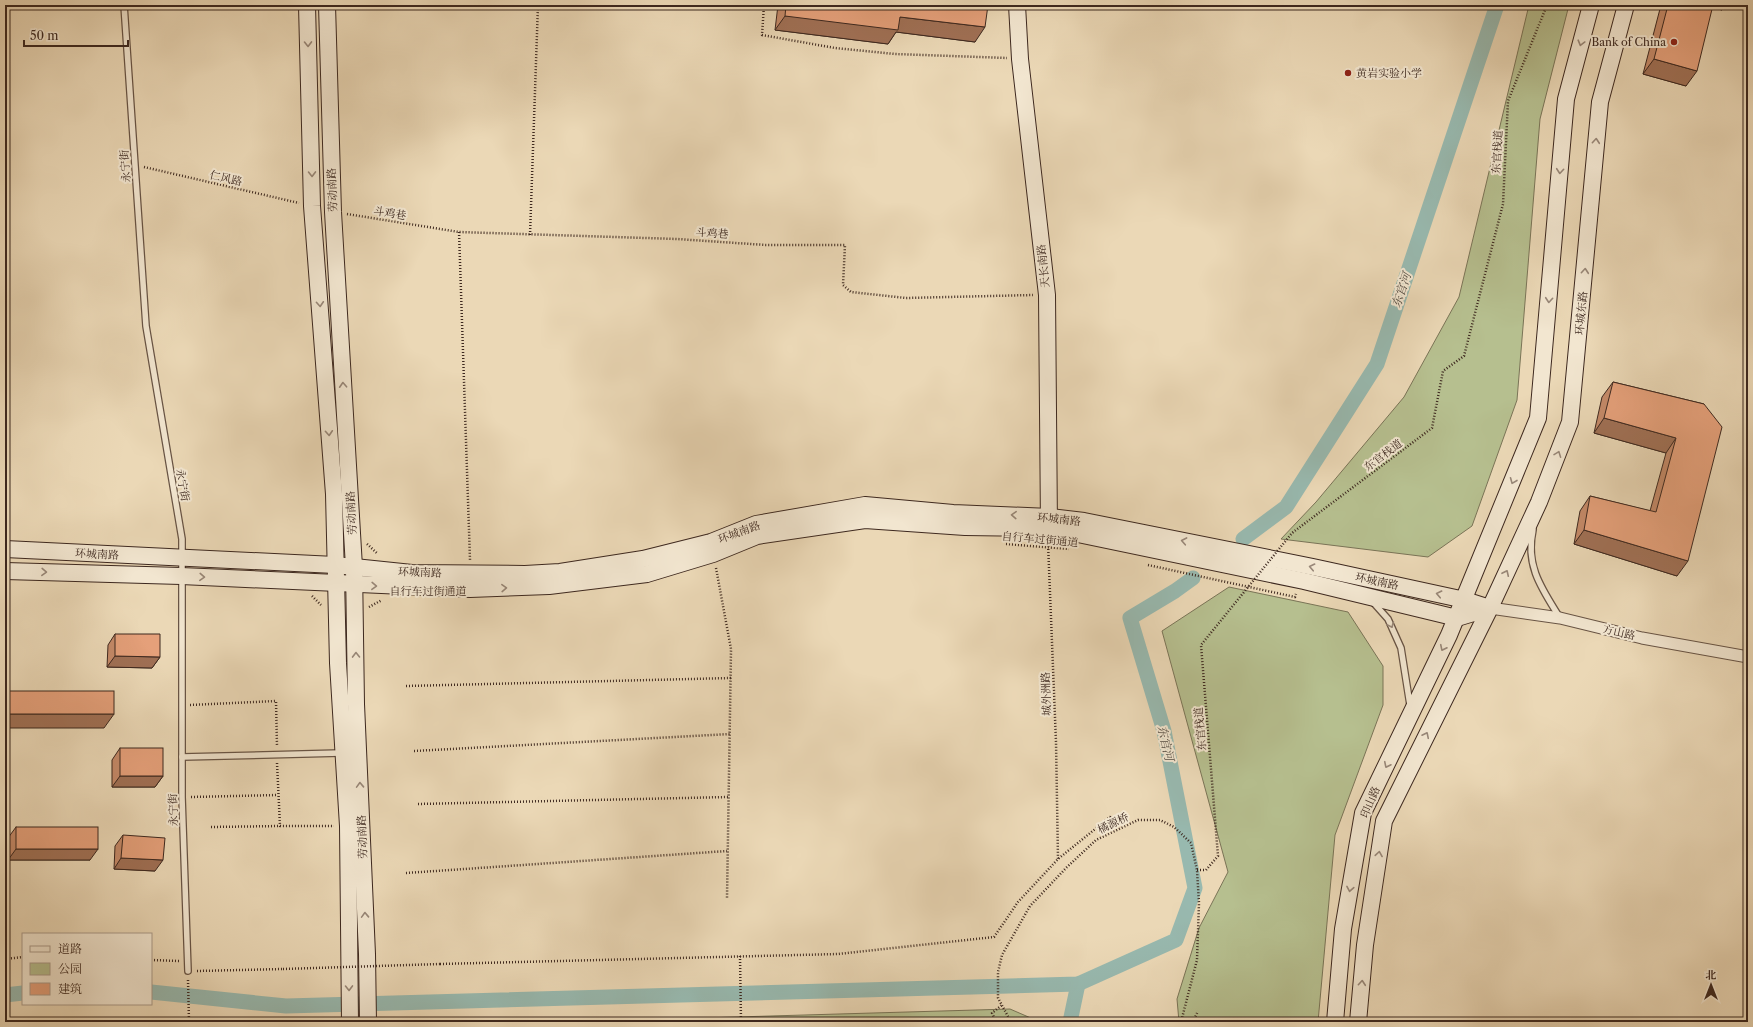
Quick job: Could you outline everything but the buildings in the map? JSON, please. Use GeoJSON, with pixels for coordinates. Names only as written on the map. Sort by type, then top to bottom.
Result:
{"type":"FeatureCollection","features":[{"type":"Feature","properties":{"kind":"main road","name":"劳动南路"},"geometry":{"type":"LineString","coordinates":[[308,5],[312,206],[334,494],[338,663],[345,753],[348,826],[350,1022]]}},
{"type":"Feature","properties":{"kind":"main road","name":"劳动南路"},"geometry":{"type":"LineString","coordinates":[[327,5],[333,212],[354,567],[356,704],[367,954],[368,1022]]}},
{"type":"Feature","properties":{"kind":"main road","name":"天长南路"},"geometry":{"type":"LineString","coordinates":[[1017,5],[1020,59],[1046,295],[1049,523]]}},
{"type":"Feature","properties":{"kind":"main road"},"geometry":{"type":"LineString","coordinates":[[1465,600],[1538,418],[1566,99],[1591,5]]}},
{"type":"Feature","properties":{"kind":"main road","name":"环城东路"},"geometry":{"type":"LineString","coordinates":[[1490,608],[1539,502],[1570,422],[1600,102],[1626,5]]}},
{"type":"Feature","properties":{"kind":"main road","name":"环城南路"},"geometry":{"type":"LineString","coordinates":[[5,549],[335,565],[412,572],[560,572],[643,559],[711,542],[756,524],[865,505],[954,512],[1049,523],[1084,521],[1465,600],[1490,608]]}},
{"type":"Feature","properties":{"kind":"main road"},"geometry":{"type":"LineString","coordinates":[[5,571],[181,576],[354,585],[470,589],[549,586],[647,574],[713,554],[757,536],[865,520],[965,528],[1049,523],[1367,595],[1457,618],[1490,608]]}},
{"type":"Feature","properties":{"kind":"main road","name":"印山路"},"geometry":{"type":"LineString","coordinates":[[1335,1022],[1343,929],[1363,813],[1465,600]]}},
{"type":"Feature","properties":{"kind":"main road","name":"印山路"},"geometry":{"type":"LineString","coordinates":[[1358,1022],[1365,945],[1384,821],[1490,608]]}},
{"type":"Feature","properties":{"kind":"street","name":"方山路"},"geometry":{"type":"LineString","coordinates":[[1490,608],[1560,618],[1642,638],[1748,657]]}},
{"type":"Feature","properties":{"kind":"lane","name":"永宁街"},"geometry":{"type":"LineString","coordinates":[[124,5],[146,326],[182,539],[182,797],[188,971]]}},
{"type":"Feature","properties":{"kind":"lane"},"geometry":{"type":"LineString","coordinates":[[1539,502],[1530,543],[1536,579],[1560,618]]}},
{"type":"Feature","properties":{"kind":"lane"},"geometry":{"type":"LineString","coordinates":[[1367,595],[1388,619],[1401,648],[1411,714]]}},
{"type":"Feature","properties":{"kind":"lane"},"geometry":{"type":"LineString","coordinates":[[182,758],[345,753]]}},
{"type":"Feature","properties":{"kind":"path"},"geometry":{"type":"LineString","coordinates":[[530,235],[538,5]]}},
{"type":"Feature","properties":{"kind":"path"},"geometry":{"type":"LineString","coordinates":[[764,5],[762,35],[842,49],[895,54],[1020,59]]}},
{"type":"Feature","properties":{"kind":"path","name":"东官栈道"},"geometry":{"type":"LineString","coordinates":[[1197,870],[1206,870],[1218,856],[1201,645],[1292,533],[1432,428],[1443,371],[1464,356],[1503,204],[1508,101],[1547,5]]}},
{"type":"Feature","properties":{"kind":"path","name":"仁风路"},"geometry":{"type":"LineString","coordinates":[[135,165],[312,206]]}},
{"type":"Feature","properties":{"kind":"path","name":"斗鸡巷"},"geometry":{"type":"LineString","coordinates":[[333,212],[459,232],[677,239],[766,245],[846,245],[843,285],[851,292],[906,298],[1046,295]]}},
{"type":"Feature","properties":{"kind":"path"},"geometry":{"type":"LineString","coordinates":[[459,232],[470,573]]}},
{"type":"Feature","properties":{"kind":"path","name":"城外洲路"},"geometry":{"type":"LineString","coordinates":[[1049,523],[1048,546],[1056,742],[1058,859]]}},
{"type":"Feature","properties":{"kind":"path"},"geometry":{"type":"LineString","coordinates":[[366,542],[382,558]]}},
{"type":"Feature","properties":{"kind":"path","name":"自行车过街通道"},"geometry":{"type":"LineString","coordinates":[[1005,544],[1074,549]]}},
{"type":"Feature","properties":{"kind":"path"},"geometry":{"type":"LineString","coordinates":[[713,554],[731,649],[727,898]]}},
{"type":"Feature","properties":{"kind":"path"},"geometry":{"type":"LineString","coordinates":[[311,595],[324,610]]}},
{"type":"Feature","properties":{"kind":"path","name":"自行车过街通道"},"geometry":{"type":"LineString","coordinates":[[367,613],[369,607],[386,598]]}},
{"type":"Feature","properties":{"kind":"path"},"geometry":{"type":"LineString","coordinates":[[406,686],[730,678]]}},
{"type":"Feature","properties":{"kind":"path"},"geometry":{"type":"LineString","coordinates":[[181,705],[276,701],[280,826]]}},
{"type":"Feature","properties":{"kind":"path"},"geometry":{"type":"LineString","coordinates":[[414,752],[730,734]]}},
{"type":"Feature","properties":{"kind":"path"},"geometry":{"type":"LineString","coordinates":[[182,797],[278,795]]}},
{"type":"Feature","properties":{"kind":"path"},"geometry":{"type":"LineString","coordinates":[[418,804],[728,797]]}},
{"type":"Feature","properties":{"kind":"path"},"geometry":{"type":"LineString","coordinates":[[188,971],[838,954],[994,937],[1018,902],[1058,859],[1110,816],[1118,829]]}},
{"type":"Feature","properties":{"kind":"path","name":"橘源桥"},"geometry":{"type":"LineString","coordinates":[[1010,1022],[998,998],[998,972],[1002,955],[1030,906],[1066,868],[1096,840],[1138,820],[1160,820],[1174,827],[1191,843],[1197,870],[1197,960],[1181,1022]]}},
{"type":"Feature","properties":{"kind":"path"},"geometry":{"type":"LineString","coordinates":[[211,827],[348,826]]}},
{"type":"Feature","properties":{"kind":"path"},"geometry":{"type":"LineString","coordinates":[[406,873],[728,851]]}},
{"type":"Feature","properties":{"kind":"path"},"geometry":{"type":"LineString","coordinates":[[740,956],[741,1022]]}},
{"type":"Feature","properties":{"kind":"path"},"geometry":{"type":"LineString","coordinates":[[5,958],[22,957]]}},
{"type":"Feature","properties":{"kind":"path"},"geometry":{"type":"LineString","coordinates":[[152,960],[179,960],[188,971],[189,1022]]}},
{"type":"Feature","properties":{"kind":"path"},"geometry":{"type":"LineString","coordinates":[[996,1022],[992,1013],[1002,1005]]}},
{"type":"Feature","properties":{"kind":"path"},"geometry":{"type":"LineString","coordinates":[[1193,1022],[1198,1011]]}},
{"type":"Feature","properties":{"kind":"green space"},"geometry":{"type":"Polygon","coordinates":[[[1529,5],[1569,5],[1540,119],[1517,400],[1472,526],[1428,557],[1281,539],[1316,502],[1404,397],[1459,297],[1529,5]]]}},
{"type":"Feature","properties":{"kind":"green space"},"geometry":{"type":"Polygon","coordinates":[[[1229,587],[1348,612],[1383,666],[1383,705],[1335,835],[1318,1022],[1179,1022],[1177,999],[1199,928],[1228,872],[1162,631],[1229,587]]]}},
{"type":"Feature","properties":{"kind":"green space"},"geometry":{"type":"Polygon","coordinates":[[[1010,1009],[1040,1022],[565,1022],[1010,1009]]]}},
{"type":"Feature","properties":{"kind":"waterway","name":"东官河"},"geometry":{"type":"LineString","coordinates":[[1243,539],[1286,507],[1377,364],[1497,5]]}},
{"type":"Feature","properties":{"kind":"waterway"},"geometry":{"type":"LineString","coordinates":[[152,992],[286,1006],[1078,984],[1176,940],[1195,888],[1164,731],[1130,618],[1175,591],[1193,578]]}},
{"type":"Feature","properties":{"kind":"waterway"},"geometry":{"type":"LineString","coordinates":[[1070,1022],[1078,984]]}},
{"type":"Feature","properties":{"kind":"waterway"},"geometry":{"type":"LineString","coordinates":[[5,995],[22,993]]}},
{"type":"Feature","properties":{"kind":"place","name":"Bank of China"},"geometry":{"type":"Point","coordinates":[1674,42]}},
{"type":"Feature","properties":{"kind":"place","name":"黄岩实验小学"},"geometry":{"type":"Point","coordinates":[1348,73]}}]}
